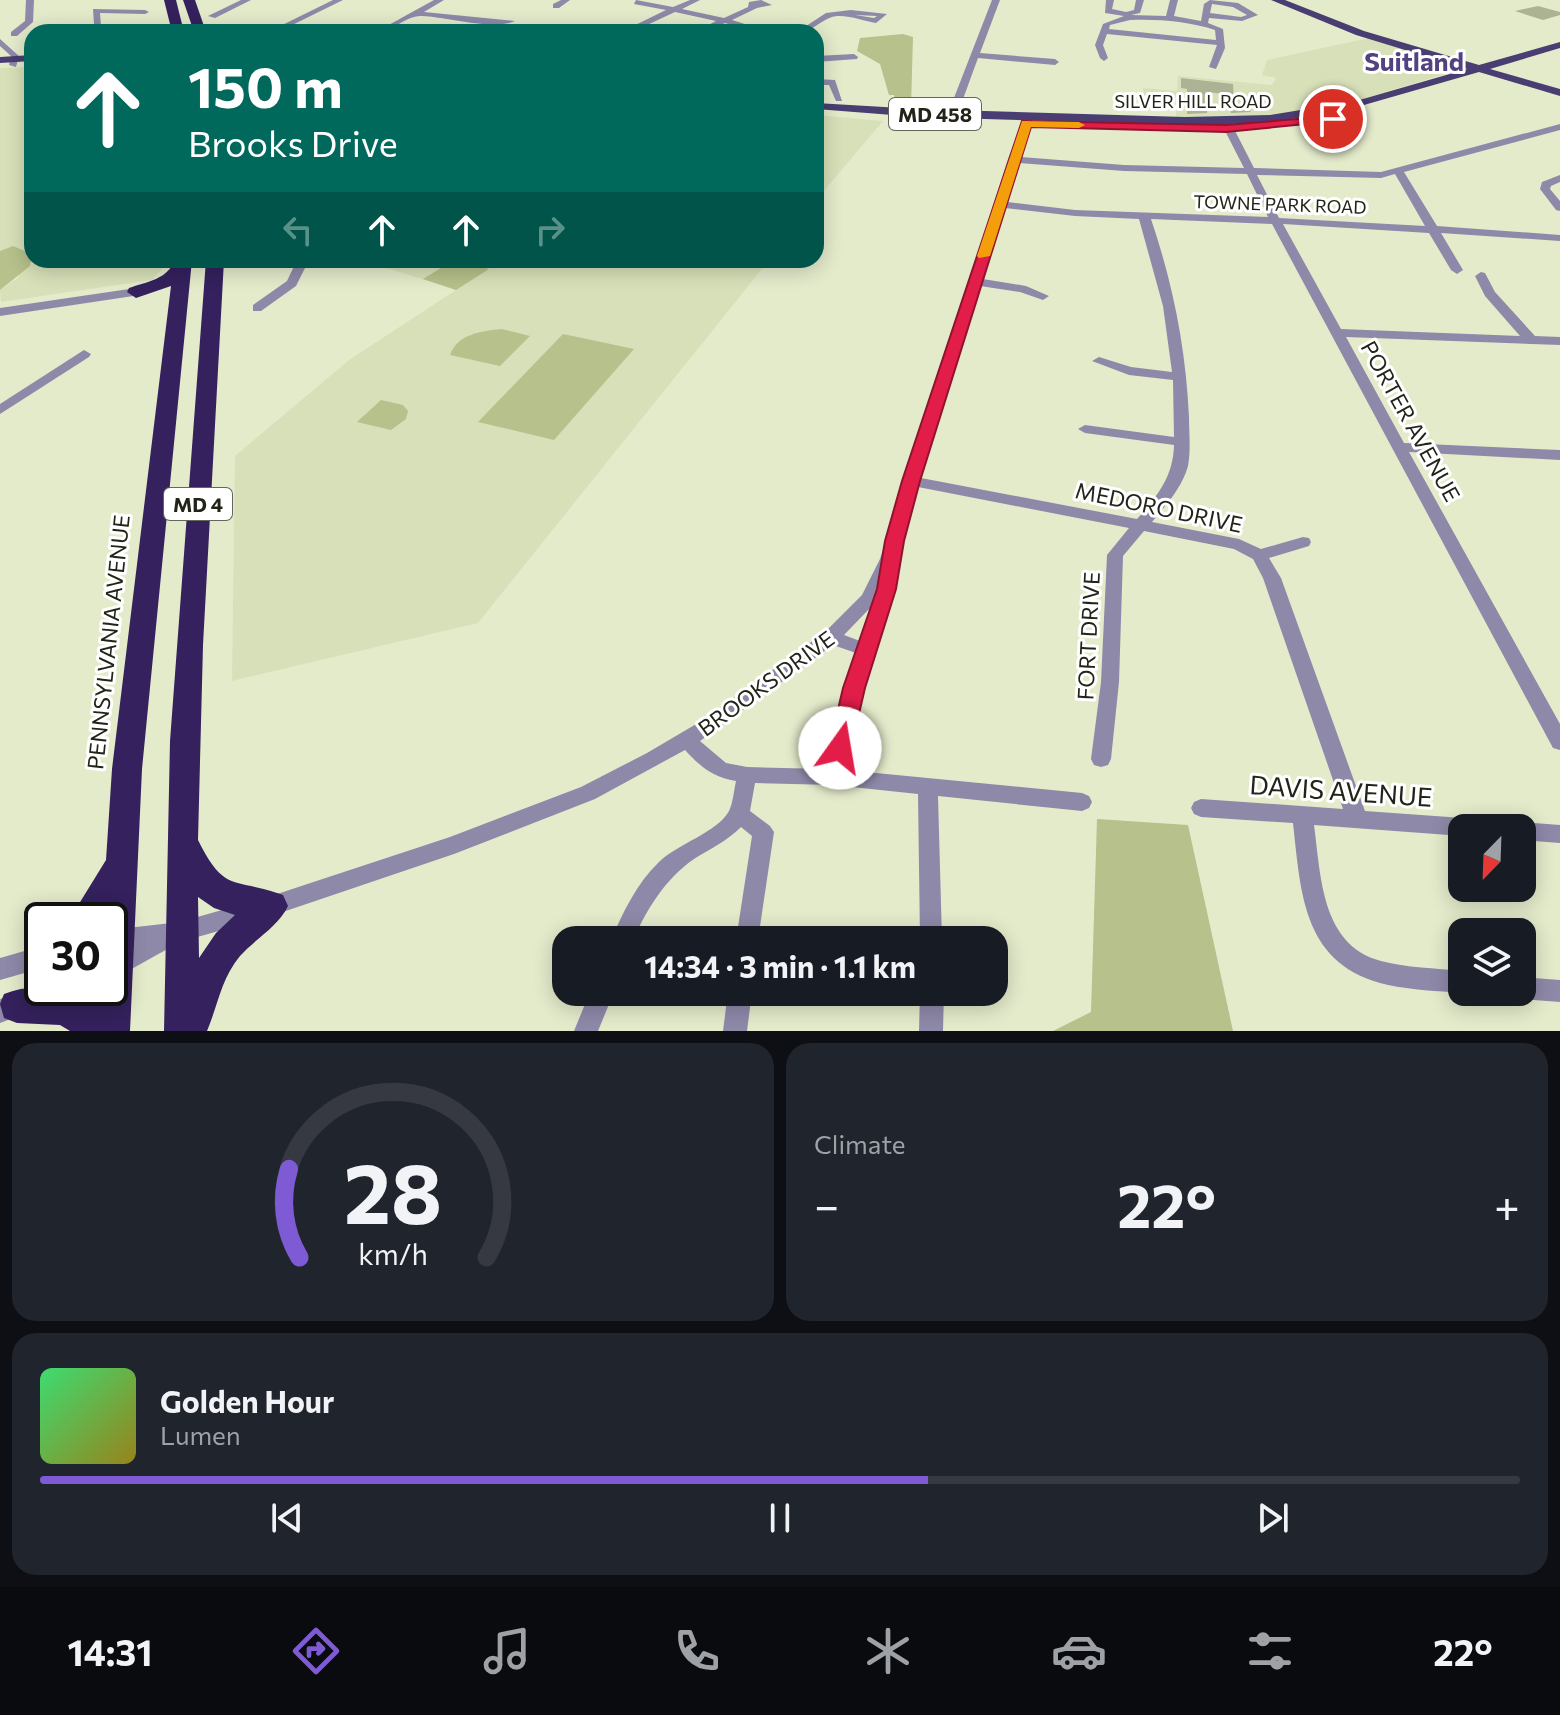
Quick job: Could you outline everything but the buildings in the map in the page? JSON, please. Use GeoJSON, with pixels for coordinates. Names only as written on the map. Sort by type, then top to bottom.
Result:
{"type":"FeatureCollection","features":[{"type":"Feature","properties":{"kind":"highway"},"geometry":{"type":"LineString","coordinates":[[170,0],[176,24]]}},
{"type":"Feature","properties":{"kind":"highway"},"geometry":{"type":"LineString","coordinates":[[189,0],[197,24]]}},
{"type":"Feature","properties":{"kind":"highway"},"geometry":{"type":"LineString","coordinates":[[136,292],[165,283],[178,268]]}},
{"type":"Feature","properties":{"kind":"highway","name":"PENNSYLVANIA AVENUE"},"geometry":{"type":"LineString","coordinates":[[118,902],[143,607],[182,268]]}},
{"type":"Feature","properties":{"kind":"highway","name":"MD 4"},"geometry":{"type":"LineString","coordinates":[[182,1031],[180,932],[189,633],[214,268]]}},
{"type":"Feature","properties":{"kind":"highway"},"geometry":{"type":"LineString","coordinates":[[136,292],[166,295],[177,311]]}},
{"type":"Feature","properties":{"kind":"highway"},"geometry":{"type":"LineString","coordinates":[[182,839],[205,885],[230,900],[271,906]]}},
{"type":"Feature","properties":{"kind":"highway"},"geometry":{"type":"LineString","coordinates":[[100,902],[121,861]]}},
{"type":"Feature","properties":{"kind":"highway"},"geometry":{"type":"LineString","coordinates":[[189,1031],[199,989],[217,955],[240,930],[271,906]]}},
{"type":"Feature","properties":{"kind":"highway"},"geometry":{"type":"LineString","coordinates":[[9,1009],[47,1004],[65,1007],[88,1022],[94,1031]]}},
{"type":"Feature","properties":{"kind":"highway","name":"PENNSYLVANIA AVENUE"},"geometry":{"type":"LineString","coordinates":[[112,1006],[112,1031]]}},
{"type":"Feature","properties":{"kind":"main road"},"geometry":{"type":"LineString","coordinates":[[1276,0],[1349,30],[1490,72]]}},
{"type":"Feature","properties":{"kind":"main road","name":"SILVER HILL ROAD"},"geometry":{"type":"LineString","coordinates":[[1490,72],[1560,45]]}},
{"type":"Feature","properties":{"kind":"main road"},"geometry":{"type":"LineString","coordinates":[[4,52],[24,56]]}},
{"type":"Feature","properties":{"kind":"main road"},"geometry":{"type":"LineString","coordinates":[[4,52],[24,56]]}},
{"type":"Feature","properties":{"kind":"main road","name":"SILVER HILL ROAD"},"geometry":{"type":"LineString","coordinates":[[824,113],[1226,125],[1333,119],[1560,54]]}},
{"type":"Feature","properties":{"kind":"main road","name":"SILVER HILL ROAD"},"geometry":{"type":"LineString","coordinates":[[824,107],[951,118]]}},
{"type":"Feature","properties":{"kind":"street"},"geometry":{"type":"LineString","coordinates":[[28,24],[30,0]]}},
{"type":"Feature","properties":{"kind":"street"},"geometry":{"type":"LineString","coordinates":[[212,16],[247,0]]}},
{"type":"Feature","properties":{"kind":"street"},"geometry":{"type":"LineString","coordinates":[[289,24],[339,0]]}},
{"type":"Feature","properties":{"kind":"street"},"geometry":{"type":"LineString","coordinates":[[395,24],[440,0]]}},
{"type":"Feature","properties":{"kind":"street"},"geometry":{"type":"LineString","coordinates":[[556,6],[566,0]]}},
{"type":"Feature","properties":{"kind":"street"},"geometry":{"type":"LineString","coordinates":[[643,24],[696,0]]}},
{"type":"Feature","properties":{"kind":"street"},"geometry":{"type":"LineString","coordinates":[[951,118],[996,0]]}},
{"type":"Feature","properties":{"kind":"street"},"geometry":{"type":"LineString","coordinates":[[1110,0],[1108,11],[1128,16],[1169,20],[1242,19],[1254,15],[1235,5],[1218,2],[1208,4],[1205,19]]}},
{"type":"Feature","properties":{"kind":"street"},"geometry":{"type":"LineString","coordinates":[[1104,58],[1099,45],[1104,31],[1110,22],[1137,11],[1140,0]]}},
{"type":"Feature","properties":{"kind":"street"},"geometry":{"type":"LineString","coordinates":[[1169,20],[1174,0]]}},
{"type":"Feature","properties":{"kind":"street"},"geometry":{"type":"LineString","coordinates":[[637,2],[739,24]]}},
{"type":"Feature","properties":{"kind":"street"},"geometry":{"type":"LineString","coordinates":[[216,5],[231,7]]}},
{"type":"Feature","properties":{"kind":"street"},"geometry":{"type":"LineString","coordinates":[[716,24],[754,7]]}},
{"type":"Feature","properties":{"kind":"street"},"geometry":{"type":"LineString","coordinates":[[98,24],[125,11],[145,12]]}},
{"type":"Feature","properties":{"kind":"street"},"geometry":{"type":"LineString","coordinates":[[416,13],[511,21]]}},
{"type":"Feature","properties":{"kind":"street"},"geometry":{"type":"LineString","coordinates":[[814,24],[829,15],[840,14]]}},
{"type":"Feature","properties":{"kind":"street"},"geometry":{"type":"LineString","coordinates":[[1205,19],[1219,29],[1221,43],[1213,67]]}},
{"type":"Feature","properties":{"kind":"street"},"geometry":{"type":"LineString","coordinates":[[1104,31],[1221,43]]}},
{"type":"Feature","properties":{"kind":"street"},"geometry":{"type":"LineString","coordinates":[[4,52],[23,34]]}},
{"type":"Feature","properties":{"kind":"street"},"geometry":{"type":"LineString","coordinates":[[975,55],[1055,62]]}},
{"type":"Feature","properties":{"kind":"street"},"geometry":{"type":"LineString","coordinates":[[824,59],[854,57]]}},
{"type":"Feature","properties":{"kind":"street"},"geometry":{"type":"LineString","coordinates":[[824,82],[832,82],[839,99]]}},
{"type":"Feature","properties":{"kind":"street","name":"BROOKS DRIVE"},"geometry":{"type":"LineString","coordinates":[[128,950],[454,845],[588,793],[686,739],[831,637],[869,598],[895,541],[911,481],[1027,120]]}},
{"type":"Feature","properties":{"kind":"street","name":"PORTER AVENUE"},"geometry":{"type":"LineString","coordinates":[[1226,125],[1275,220],[1557,729]]}},
{"type":"Feature","properties":{"kind":"street"},"geometry":{"type":"LineString","coordinates":[[1013,159],[1082,166],[1373,175],[1399,172],[1520,138],[1555,133]]}},
{"type":"Feature","properties":{"kind":"street"},"geometry":{"type":"LineString","coordinates":[[1399,172],[1457,270]]}},
{"type":"Feature","properties":{"kind":"street"},"geometry":{"type":"LineString","coordinates":[[1560,178],[1546,184],[1545,189],[1560,208]]}},
{"type":"Feature","properties":{"kind":"street","name":"TOWNE PARK ROAD"},"geometry":{"type":"LineString","coordinates":[[999,204],[1066,212],[1275,220],[1560,238]]}},
{"type":"Feature","properties":{"kind":"street","name":"FORT DRIVE"},"geometry":{"type":"LineString","coordinates":[[1101,759],[1110,682],[1113,564],[1119,548],[1175,481],[1181,463],[1179,377],[1168,291],[1144,216]]}},
{"type":"Feature","properties":{"kind":"street"},"geometry":{"type":"LineString","coordinates":[[257,308],[292,283],[299,268]]}},
{"type":"Feature","properties":{"kind":"street"},"geometry":{"type":"LineString","coordinates":[[1481,276],[1489,293],[1531,340]]}},
{"type":"Feature","properties":{"kind":"street"},"geometry":{"type":"LineString","coordinates":[[976,282],[1022,289],[1043,296]]}},
{"type":"Feature","properties":{"kind":"street"},"geometry":{"type":"LineString","coordinates":[[0,312],[136,292]]}},
{"type":"Feature","properties":{"kind":"street"},"geometry":{"type":"LineString","coordinates":[[1338,333],[1560,341]]}},
{"type":"Feature","properties":{"kind":"street"},"geometry":{"type":"LineString","coordinates":[[0,410],[84,354]]}},
{"type":"Feature","properties":{"kind":"street"},"geometry":{"type":"LineString","coordinates":[[1099,361],[1129,371],[1179,377]]}},
{"type":"Feature","properties":{"kind":"street"},"geometry":{"type":"LineString","coordinates":[[1085,429],[1182,442]]}},
{"type":"Feature","properties":{"kind":"street"},"geometry":{"type":"LineString","coordinates":[[1400,447],[1560,455]]}},
{"type":"Feature","properties":{"kind":"street","name":"MEDORO DRIVE"},"geometry":{"type":"LineString","coordinates":[[911,481],[1239,544],[1259,555],[1272,578],[1357,819]]}},
{"type":"Feature","properties":{"kind":"street"},"geometry":{"type":"LineString","coordinates":[[833,777],[866,650],[887,589],[895,541]]}},
{"type":"Feature","properties":{"kind":"street"},"geometry":{"type":"LineString","coordinates":[[1259,555],[1303,542]]}},
{"type":"Feature","properties":{"kind":"street"},"geometry":{"type":"LineString","coordinates":[[831,637],[866,650]]}},
{"type":"Feature","properties":{"kind":"street"},"geometry":{"type":"LineString","coordinates":[[686,739],[711,765],[747,775],[833,777],[1082,802]]}},
{"type":"Feature","properties":{"kind":"street"},"geometry":{"type":"LineString","coordinates":[[630,926],[660,876],[681,856],[723,832],[739,814],[747,775]]}},
{"type":"Feature","properties":{"kind":"street"},"geometry":{"type":"LineString","coordinates":[[928,786],[931,926]]}},
{"type":"Feature","properties":{"kind":"street","name":"DAVIS AVENUE"},"geometry":{"type":"LineString","coordinates":[[1201,808],[1448,826]]}},
{"type":"Feature","properties":{"kind":"street"},"geometry":{"type":"LineString","coordinates":[[739,814],[763,832],[749,926]]}},
{"type":"Feature","properties":{"kind":"street"},"geometry":{"type":"LineString","coordinates":[[1302,815],[1318,919],[1335,947],[1357,963],[1376,971],[1448,980]]}},
{"type":"Feature","properties":{"kind":"street"},"geometry":{"type":"LineString","coordinates":[[1536,832],[1560,834]]}},
{"type":"Feature","properties":{"kind":"street"},"geometry":{"type":"LineString","coordinates":[[0,969],[24,962]]}},
{"type":"Feature","properties":{"kind":"street"},"geometry":{"type":"LineString","coordinates":[[1536,989],[1560,991]]}},
{"type":"Feature","properties":{"kind":"street"},"geometry":{"type":"LineString","coordinates":[[586,1031],[596,1006]]}},
{"type":"Feature","properties":{"kind":"street"},"geometry":{"type":"LineString","coordinates":[[735,1031],[738,1006]]}},
{"type":"Feature","properties":{"kind":"street"},"geometry":{"type":"LineString","coordinates":[[931,1031],[932,1006]]}},
{"type":"Feature","properties":{"kind":"shaded area"},"geometry":{"type":"Polygon","coordinates":[[[903,34],[913,37],[911,107],[897,107],[894,95],[889,95],[880,64],[857,51],[860,38],[903,34]]]}},
{"type":"Feature","properties":{"kind":"shaded area"},"geometry":{"type":"Polygon","coordinates":[[[1369,38],[1462,69],[1349,103],[1281,115],[1176,118],[1177,100],[1144,97],[1143,88],[1177,91],[1178,76],[1272,85],[1276,78],[1262,75],[1267,60],[1369,38]]]}},
{"type":"Feature","properties":{"kind":"shaded area"},"geometry":{"type":"Polygon","coordinates":[[[24,67],[24,268],[162,268],[152,280],[1,302],[0,290],[19,277],[13,246],[0,251],[0,68],[24,67]]]}},
{"type":"Feature","properties":{"kind":"shaded area"},"geometry":{"type":"Polygon","coordinates":[[[824,116],[883,121],[824,191],[824,116]]]}},
{"type":"Feature","properties":{"kind":"shaded area"},"geometry":{"type":"Polygon","coordinates":[[[13,246],[24,251],[24,268],[28,268],[0,290],[0,251],[13,246]]]}},
{"type":"Feature","properties":{"kind":"shaded area"},"geometry":{"type":"Polygon","coordinates":[[[387,268],[763,268],[478,623],[232,681],[235,456],[349,360],[456,290],[387,268]]]}},
{"type":"Feature","properties":{"kind":"shaded area"},"geometry":{"type":"Polygon","coordinates":[[[441,268],[489,269],[456,290],[423,279],[441,268]]]}},
{"type":"Feature","properties":{"kind":"shaded area"},"geometry":{"type":"Polygon","coordinates":[[[502,329],[530,336],[500,366],[450,355],[464,338],[502,329]]]}},
{"type":"Feature","properties":{"kind":"shaded area"},"geometry":{"type":"Polygon","coordinates":[[[563,334],[634,349],[554,440],[478,422],[563,334]]]}},
{"type":"Feature","properties":{"kind":"shaded area"},"geometry":{"type":"Polygon","coordinates":[[[381,400],[403,405],[408,411],[406,419],[391,430],[357,422],[381,400]]]}},
{"type":"Feature","properties":{"kind":"shaded area"},"geometry":{"type":"Polygon","coordinates":[[[1097,819],[1188,825],[1233,1031],[1053,1031],[1091,1012],[1097,819]]]}},
{"type":"Feature","properties":{"kind":"slow traffic"},"geometry":{"type":"LineString","coordinates":[[984,256],[1026,124],[1079,125]]}},
{"type":"Feature","properties":{"kind":"district","name":"Suitland"},"geometry":{"type":"Point","coordinates":[1414,60]}},
{"type":"Feature","properties":{"kind":"route"},"geometry":{"type":"LineString","coordinates":[[840,748],[854,688],[887,589],[895,541],[911,481],[1026,124],[1252,128],[1333,119]]}}]}
